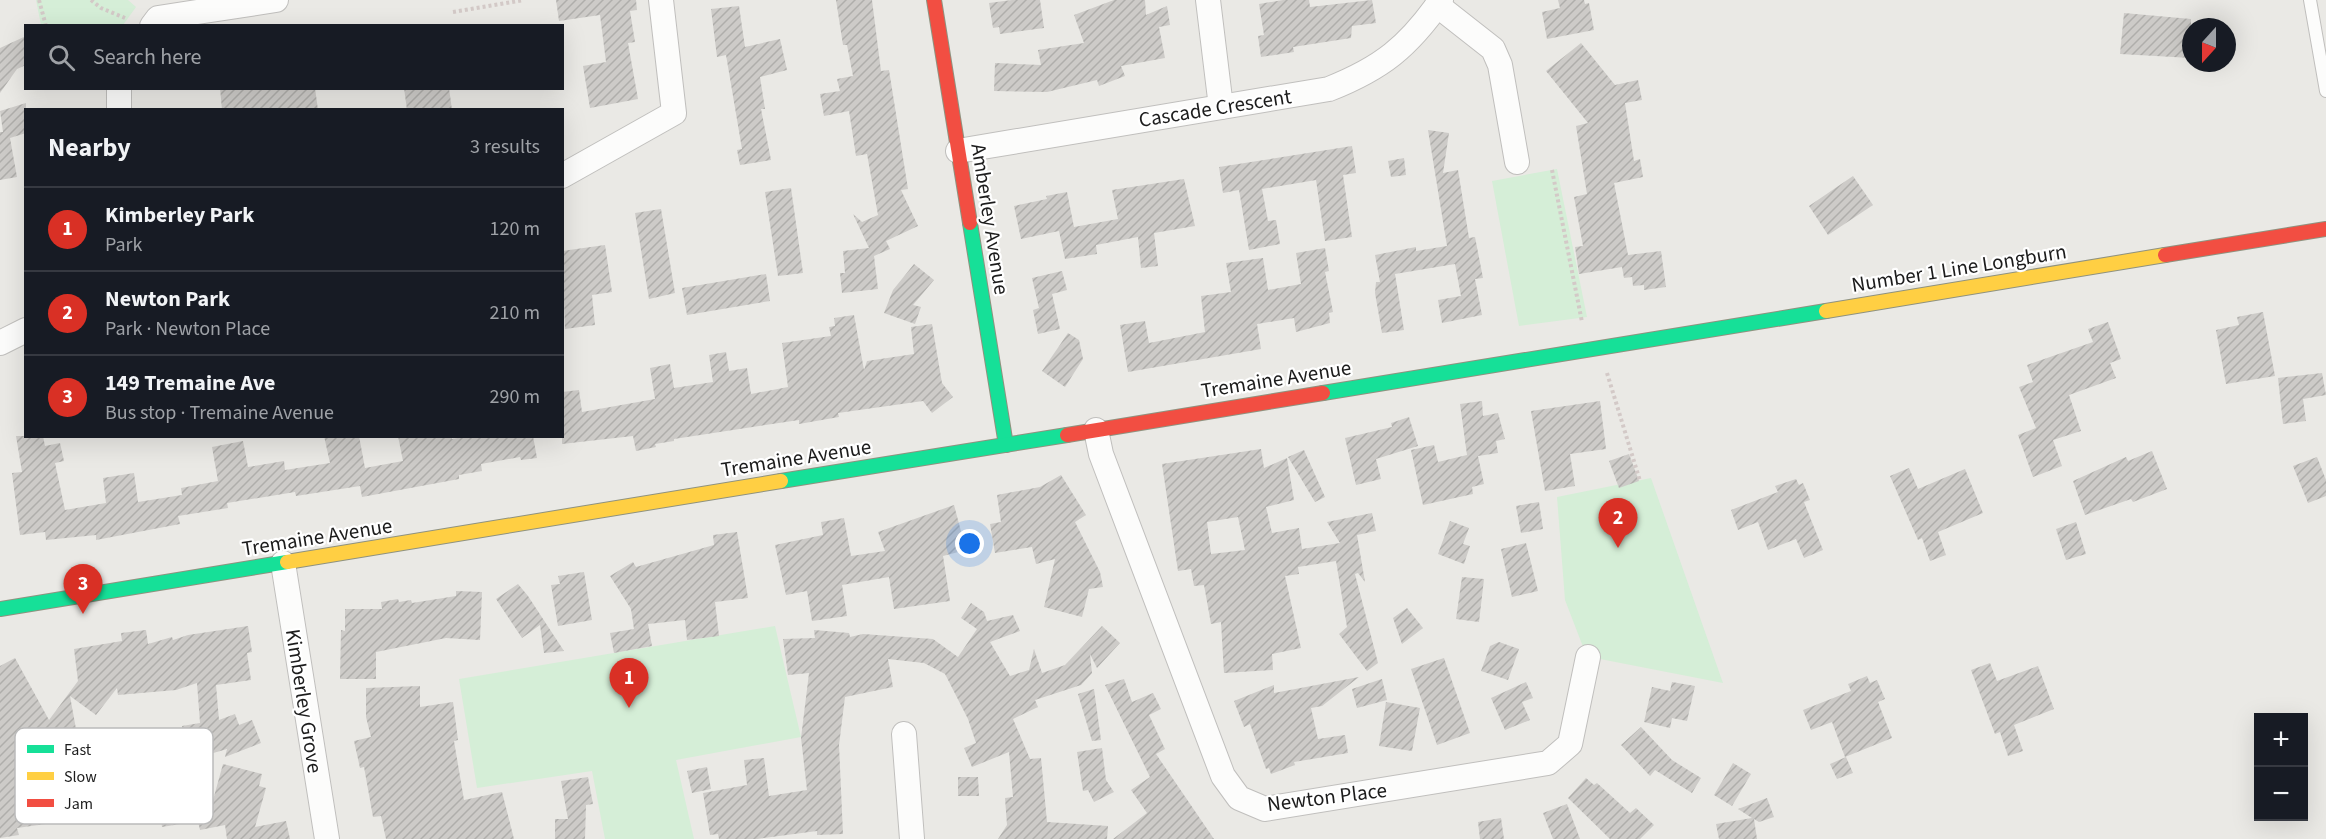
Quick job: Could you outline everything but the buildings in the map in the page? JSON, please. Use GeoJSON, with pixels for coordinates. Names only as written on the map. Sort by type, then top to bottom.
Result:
{"type":"FeatureCollection","features":[{"type":"Feature","properties":{"kind":"main road","name":"Amberley Avenue"},"geometry":{"type":"LineString","coordinates":[[934,0],[1006,445]]}},
{"type":"Feature","properties":{"kind":"main road","name":"Number 1 Line Longburn"},"geometry":{"type":"LineString","coordinates":[[1599,347],[2326,229]]}},
{"type":"Feature","properties":{"kind":"main road","name":"Tremaine Avenue"},"geometry":{"type":"LineString","coordinates":[[0,609],[1599,347]]}},
{"type":"Feature","properties":{"kind":"street"},"geometry":{"type":"LineString","coordinates":[[154,24],[158,18],[276,0]]}},
{"type":"Feature","properties":{"kind":"street"},"geometry":{"type":"LineString","coordinates":[[564,175],[674,113],[661,0]]}},
{"type":"Feature","properties":{"kind":"street"},"geometry":{"type":"LineString","coordinates":[[1208,0],[1221,107]]}},
{"type":"Feature","properties":{"kind":"street"},"geometry":{"type":"LineString","coordinates":[[1439,3],[1493,49],[1500,65],[1517,162]]}},
{"type":"Feature","properties":{"kind":"street","name":"Cascade Crescent"},"geometry":{"type":"LineString","coordinates":[[958,151],[1329,89],[1360,77],[1384,63],[1406,42],[1439,3]]}},
{"type":"Feature","properties":{"kind":"street"},"geometry":{"type":"LineString","coordinates":[[119,90],[119,108]]}},
{"type":"Feature","properties":{"kind":"street"},"geometry":{"type":"LineString","coordinates":[[0,343],[24,331]]}},
{"type":"Feature","properties":{"kind":"street","name":"Newton Place"},"geometry":{"type":"LineString","coordinates":[[1096,430],[1101,454],[1223,776],[1239,798],[1264,809],[1548,764],[1570,744],[1588,657]]}},
{"type":"Feature","properties":{"kind":"street","name":"Kimberley Grove"},"geometry":{"type":"LineString","coordinates":[[283,564],[327,839]]}},
{"type":"Feature","properties":{"kind":"street"},"geometry":{"type":"LineString","coordinates":[[904,734],[912,839]]}},
{"type":"Feature","properties":{"kind":"lane"},"geometry":{"type":"LineString","coordinates":[[2310,0],[2326,91]]}},
{"type":"Feature","properties":{"kind":"path"},"geometry":{"type":"LineString","coordinates":[[39,0],[45,24]]}},
{"type":"Feature","properties":{"kind":"path"},"geometry":{"type":"LineString","coordinates":[[91,0],[101,8],[124,18]]}},
{"type":"Feature","properties":{"kind":"path"},"geometry":{"type":"LineString","coordinates":[[453,12],[524,0]]}},
{"type":"Feature","properties":{"kind":"path"},"geometry":{"type":"LineString","coordinates":[[1552,170],[1582,322]]}},
{"type":"Feature","properties":{"kind":"path"},"geometry":{"type":"LineString","coordinates":[[1599,347],[1640,481]]}},
{"type":"Feature","properties":{"kind":"green space"},"geometry":{"type":"Polygon","coordinates":[[[36,0],[128,0],[136,7],[124,24],[41,24],[36,0]]]}},
{"type":"Feature","properties":{"kind":"green space"},"geometry":{"type":"Polygon","coordinates":[[[1557,169],[1587,317],[1519,326],[1492,181],[1557,169]]]}},
{"type":"Feature","properties":{"kind":"green space"},"geometry":{"type":"Polygon","coordinates":[[[1651,478],[1723,683],[1600,659],[1585,652],[1565,600],[1557,497],[1651,478]]]}},
{"type":"Feature","properties":{"kind":"green space"},"geometry":{"type":"Polygon","coordinates":[[[775,626],[801,737],[676,760],[694,839],[605,839],[592,771],[477,788],[459,679],[775,626]]]}},
{"type":"Feature","properties":{"kind":"traffic: fast"},"geometry":{"type":"LineString","coordinates":[[970,223],[1006,445]]}},
{"type":"Feature","properties":{"kind":"traffic: fast"},"geometry":{"type":"LineString","coordinates":[[1323,393],[1826,311]]}},
{"type":"Feature","properties":{"kind":"traffic: fast"},"geometry":{"type":"LineString","coordinates":[[781,481],[1067,435]]}},
{"type":"Feature","properties":{"kind":"traffic: fast"},"geometry":{"type":"LineString","coordinates":[[0,609],[287,562]]}},
{"type":"Feature","properties":{"kind":"traffic: slow"},"geometry":{"type":"LineString","coordinates":[[1826,311],[2165,255]]}},
{"type":"Feature","properties":{"kind":"traffic: slow"},"geometry":{"type":"LineString","coordinates":[[287,562],[781,481]]}},
{"type":"Feature","properties":{"kind":"traffic: jam"},"geometry":{"type":"LineString","coordinates":[[934,0],[970,223]]}},
{"type":"Feature","properties":{"kind":"traffic: jam"},"geometry":{"type":"LineString","coordinates":[[2165,255],[2326,229]]}},
{"type":"Feature","properties":{"kind":"traffic: jam"},"geometry":{"type":"LineString","coordinates":[[1067,435],[1323,393]]}},
{"type":"Feature","properties":{"kind":"place","name":"Newton Park"},"geometry":{"type":"Point","coordinates":[1618,548]}},
{"type":"Feature","properties":{"kind":"place","name":"149 Tremaine Ave"},"geometry":{"type":"Point","coordinates":[83,614]}},
{"type":"Feature","properties":{"kind":"place","name":"Kimberley Park"},"geometry":{"type":"Point","coordinates":[629,708]}}]}
